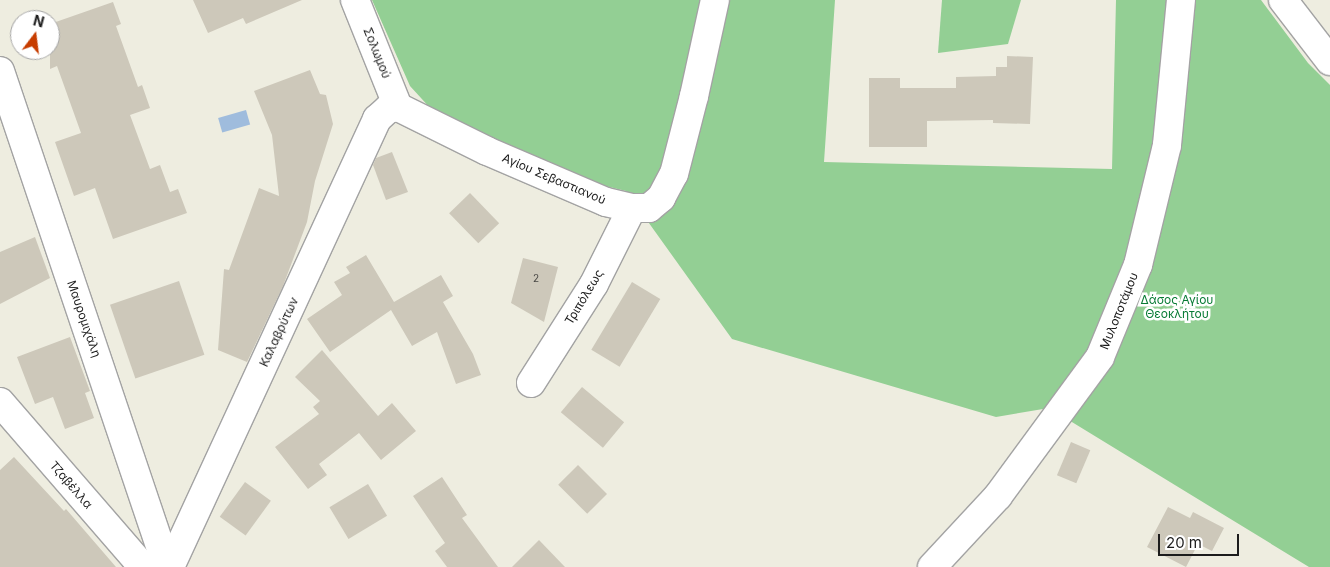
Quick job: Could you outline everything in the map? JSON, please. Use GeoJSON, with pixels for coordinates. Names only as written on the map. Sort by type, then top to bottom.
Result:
{"type":"FeatureCollection","features":[{"type":"Feature","properties":{"kind":"street","name":"Σολωμού"},"geometry":{"type":"LineString","coordinates":[[355,0],[398,107]]}},
{"type":"Feature","properties":{"kind":"street","name":"Αγίου Σεβαστιανού"},"geometry":{"type":"LineString","coordinates":[[398,107],[487,151],[606,202],[632,208],[652,206],[661,198],[674,174],[698,79],[715,0]]}},
{"type":"Feature","properties":{"kind":"street","name":"Μυλοποτάμου"},"geometry":{"type":"LineString","coordinates":[[932,567],[998,496],[1100,357],[1138,265],[1167,145],[1181,0]]}},
{"type":"Feature","properties":{"kind":"street"},"geometry":{"type":"LineString","coordinates":[[1283,0],[1330,61]]}},
{"type":"Feature","properties":{"kind":"street","name":"Μαυρομιχάλη"},"geometry":{"type":"LineString","coordinates":[[0,71],[169,567]]}},
{"type":"Feature","properties":{"kind":"street","name":"Καλαβρύτων"},"geometry":{"type":"LineString","coordinates":[[169,567],[377,119],[388,110],[398,107]]}},
{"type":"Feature","properties":{"kind":"street","name":"Τριπόλεως"},"geometry":{"type":"LineString","coordinates":[[531,383],[594,284],[632,208]]}},
{"type":"Feature","properties":{"kind":"street","name":"Τζαβέλλα"},"geometry":{"type":"LineString","coordinates":[[0,402],[143,567]]}},
{"type":"Feature","properties":{"kind":"green space","name":"Δάσος Αγίου Θεοκλήτου"},"geometry":{"type":"Polygon","coordinates":[[[372,0],[835,0],[824,162],[1112,169],[1116,0],[1261,0],[1308,63],[1330,85],[1330,567],[1309,567],[1049,408],[996,417],[732,339],[626,191],[597,184],[454,123],[432,110],[410,86],[372,0]]]}},
{"type":"Feature","properties":{"kind":"green space"},"geometry":{"type":"Polygon","coordinates":[[[942,0],[1021,0],[1008,44],[938,53],[942,0]]]}},
{"type":"Feature","properties":{"kind":"water"},"geometry":{"type":"Polygon","coordinates":[[[246,110],[250,124],[222,132],[218,118],[246,110]]]}},
{"type":"Feature","properties":{"kind":"building"},"geometry":{"type":"Polygon","coordinates":[[[193,0],[302,0],[246,24],[243,18],[208,33],[193,0]]]}},
{"type":"Feature","properties":{"kind":"building"},"geometry":{"type":"Polygon","coordinates":[[[113,2],[121,24],[116,26],[138,87],[142,85],[150,108],[130,115],[150,169],[160,165],[170,192],[178,189],[187,213],[113,239],[95,188],[74,196],[55,142],[81,133],[57,66],[50,69],[50,60],[60,60],[60,21],[113,2]]]}},
{"type":"Feature","properties":{"kind":"building"},"geometry":{"type":"Polygon","coordinates":[[[1007,56],[1033,57],[1030,124],[993,123],[993,120],[927,121],[927,147],[869,147],[869,78],[900,78],[900,88],[956,88],[956,77],[996,76],[996,67],[1007,67],[1007,56]]]}},
{"type":"Feature","properties":{"kind":"building"},"geometry":{"type":"Polygon","coordinates":[[[310,70],[320,94],[326,95],[333,124],[315,181],[307,222],[283,286],[247,362],[218,350],[224,269],[229,270],[259,188],[279,196],[272,135],[254,91],[310,70]]]}},
{"type":"Feature","properties":{"kind":"building"},"geometry":{"type":"Polygon","coordinates":[[[392,152],[408,192],[386,200],[373,165],[376,158],[392,152]]]}},
{"type":"Feature","properties":{"kind":"building"},"geometry":{"type":"Polygon","coordinates":[[[470,193],[499,223],[478,243],[449,213],[470,193]]]}},
{"type":"Feature","properties":{"kind":"building"},"geometry":{"type":"Polygon","coordinates":[[[35,237],[50,278],[0,304],[0,252],[35,237]]]}},
{"type":"Feature","properties":{"kind":"building"},"geometry":{"type":"Polygon","coordinates":[[[366,255],[394,302],[441,275],[453,296],[443,302],[473,354],[481,375],[456,384],[437,332],[412,346],[391,310],[330,352],[307,319],[342,295],[334,282],[350,273],[346,267],[366,255]]]}},
{"type":"Feature","properties":{"kind":"building"},"geometry":{"type":"Polygon","coordinates":[[[523,258],[558,267],[544,322],[511,303],[523,258]]]}},
{"type":"Feature","properties":{"kind":"building"},"geometry":{"type":"Polygon","coordinates":[[[179,281],[204,355],[135,379],[110,305],[179,281]]]}},
{"type":"Feature","properties":{"kind":"building"},"geometry":{"type":"Polygon","coordinates":[[[632,282],[660,299],[620,367],[591,350],[632,282]]]}},
{"type":"Feature","properties":{"kind":"building"},"geometry":{"type":"Polygon","coordinates":[[[70,337],[90,391],[85,393],[94,418],[65,429],[53,397],[35,404],[17,357],[70,337]]]}},
{"type":"Feature","properties":{"kind":"building"},"geometry":{"type":"Polygon","coordinates":[[[322,350],[378,416],[392,403],[416,431],[381,460],[359,433],[319,464],[327,475],[308,489],[275,447],[319,414],[313,407],[320,401],[295,377],[322,350]]]}},
{"type":"Feature","properties":{"kind":"building"},"geometry":{"type":"Polygon","coordinates":[[[582,387],[624,422],[603,448],[561,412],[582,387]]]}},
{"type":"Feature","properties":{"kind":"building"},"geometry":{"type":"Polygon","coordinates":[[[1071,442],[1090,450],[1076,483],[1057,475],[1071,442]]]}},
{"type":"Feature","properties":{"kind":"building"},"geometry":{"type":"Polygon","coordinates":[[[14,457],[64,511],[66,509],[116,567],[0,567],[0,470],[14,457]]]}},
{"type":"Feature","properties":{"kind":"building"},"geometry":{"type":"Polygon","coordinates":[[[578,465],[607,494],[587,514],[558,485],[578,465]]]}},
{"type":"Feature","properties":{"kind":"building"},"geometry":{"type":"Polygon","coordinates":[[[442,477],[467,515],[462,518],[498,567],[447,567],[435,551],[445,543],[413,496],[442,477]]]}},
{"type":"Feature","properties":{"kind":"building"},"geometry":{"type":"Polygon","coordinates":[[[245,482],[271,501],[246,536],[220,517],[245,482]]]}},
{"type":"Feature","properties":{"kind":"building"},"geometry":{"type":"Polygon","coordinates":[[[368,484],[387,516],[348,539],[329,507],[368,484]]]}},
{"type":"Feature","properties":{"kind":"building"},"geometry":{"type":"Polygon","coordinates":[[[1168,507],[1190,518],[1193,512],[1224,528],[1212,551],[1198,544],[1186,567],[1147,547],[1168,507]]]}},
{"type":"Feature","properties":{"kind":"building"},"geometry":{"type":"Polygon","coordinates":[[[539,540],[565,567],[512,567],[539,540]]]}}]}
